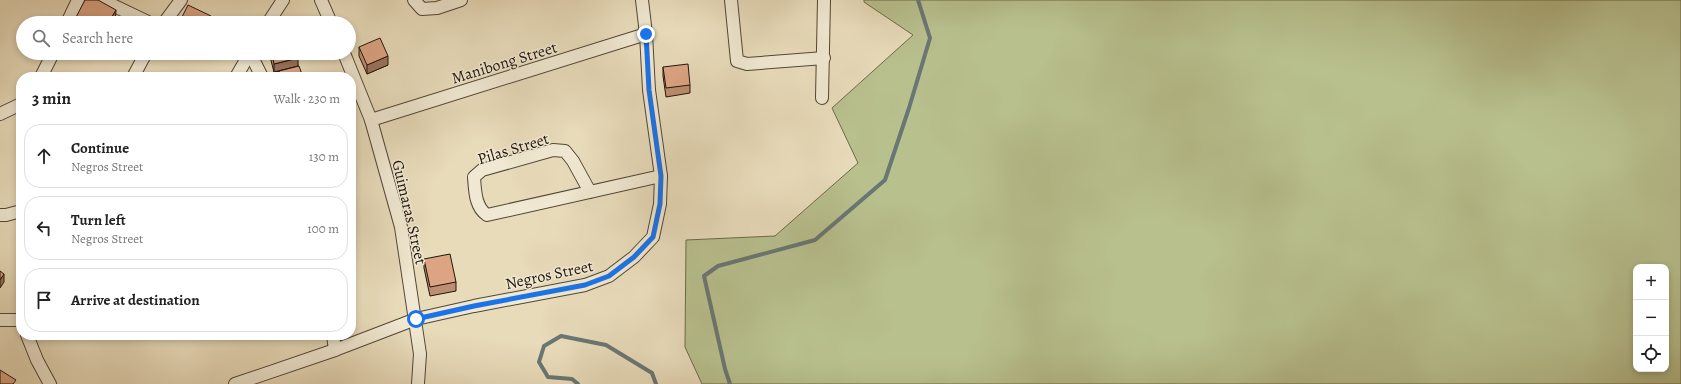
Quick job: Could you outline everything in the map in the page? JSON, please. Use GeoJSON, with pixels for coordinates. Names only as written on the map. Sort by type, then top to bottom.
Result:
{"type":"FeatureCollection","features":[{"type":"Feature","properties":{"kind":"street"},"geometry":{"type":"LineString","coordinates":[[70,16],[78,0]]}},
{"type":"Feature","properties":{"kind":"street"},"geometry":{"type":"LineString","coordinates":[[102,0],[135,16]]}},
{"type":"Feature","properties":{"kind":"street"},"geometry":{"type":"LineString","coordinates":[[169,16],[181,0]]}},
{"type":"Feature","properties":{"kind":"street"},"geometry":{"type":"LineString","coordinates":[[273,16],[283,0]]}},
{"type":"Feature","properties":{"kind":"street"},"geometry":{"type":"LineString","coordinates":[[321,0],[328,16]]}},
{"type":"Feature","properties":{"kind":"street"},"geometry":{"type":"LineString","coordinates":[[414,0],[422,9],[437,8],[461,0]]}},
{"type":"Feature","properties":{"kind":"street","name":"Negros Street"},"geometry":{"type":"LineString","coordinates":[[235,384],[335,350],[416,319],[474,306],[585,285],[609,276],[634,257],[653,237],[660,204],[661,176],[649,90],[646,34],[642,0]]}},
{"type":"Feature","properties":{"kind":"street"},"geometry":{"type":"LineString","coordinates":[[731,0],[737,61],[747,64],[824,58]]}},
{"type":"Feature","properties":{"kind":"street"},"geometry":{"type":"LineString","coordinates":[[822,98],[824,0]]}},
{"type":"Feature","properties":{"kind":"street","name":"Manibong Street"},"geometry":{"type":"LineString","coordinates":[[371,120],[646,34]]}},
{"type":"Feature","properties":{"kind":"street"},"geometry":{"type":"LineString","coordinates":[[44,72],[50,60]]}},
{"type":"Feature","properties":{"kind":"street"},"geometry":{"type":"LineString","coordinates":[[136,72],[142,60]]}},
{"type":"Feature","properties":{"kind":"street"},"geometry":{"type":"LineString","coordinates":[[239,72],[246,60]]}},
{"type":"Feature","properties":{"kind":"street"},"geometry":{"type":"LineString","coordinates":[[254,60],[260,72]]}},
{"type":"Feature","properties":{"kind":"street","name":"Guimaras Street"},"geometry":{"type":"LineString","coordinates":[[347,60],[352,72]]}},
{"type":"Feature","properties":{"kind":"street","name":"Guimaras Street"},"geometry":{"type":"LineString","coordinates":[[356,83],[371,120],[401,227],[416,319],[420,354],[418,384]]}},
{"type":"Feature","properties":{"kind":"street"},"geometry":{"type":"LineString","coordinates":[[0,114],[16,106]]}},
{"type":"Feature","properties":{"kind":"street","name":"Pilas Street"},"geometry":{"type":"LineString","coordinates":[[590,192],[573,161],[565,151],[553,150],[482,170],[474,177],[477,203],[482,212],[487,215],[590,192],[661,176]]}},
{"type":"Feature","properties":{"kind":"street"},"geometry":{"type":"LineString","coordinates":[[0,215],[16,212]]}},
{"type":"Feature","properties":{"kind":"street"},"geometry":{"type":"LineString","coordinates":[[0,320],[16,320]]}},
{"type":"Feature","properties":{"kind":"street"},"geometry":{"type":"LineString","coordinates":[[29,340],[36,360],[50,384]]}},
{"type":"Feature","properties":{"kind":"street"},"geometry":{"type":"LineString","coordinates":[[334,340],[335,350]]}},
{"type":"Feature","properties":{"kind":"green space"},"geometry":{"type":"Polygon","coordinates":[[[864,0],[1681,0],[1681,384],[702,384],[685,347],[686,240],[775,236],[858,163],[832,108],[913,35],[864,2],[864,0]]]}},
{"type":"Feature","properties":{"kind":"building"},"geometry":{"type":"Polygon","coordinates":[[[85,0],[98,0],[116,10],[112,16],[77,16],[85,0]]]}},
{"type":"Feature","properties":{"kind":"building"},"geometry":{"type":"Polygon","coordinates":[[[188,5],[211,16],[182,16],[188,5]]]}},
{"type":"Feature","properties":{"kind":"building"},"geometry":{"type":"Polygon","coordinates":[[[380,38],[388,56],[367,65],[359,47],[380,38]]]}},
{"type":"Feature","properties":{"kind":"building"},"geometry":{"type":"Polygon","coordinates":[[[273,60],[290,60],[274,64],[273,60]]]}},
{"type":"Feature","properties":{"kind":"building"},"geometry":{"type":"Polygon","coordinates":[[[688,64],[690,85],[666,88],[663,67],[688,64]]]}},
{"type":"Feature","properties":{"kind":"building"},"geometry":{"type":"Polygon","coordinates":[[[299,66],[301,72],[279,72],[299,66]]]}},
{"type":"Feature","properties":{"kind":"building"},"geometry":{"type":"Polygon","coordinates":[[[450,254],[456,282],[430,287],[424,259],[450,254]]]}},
{"type":"Feature","properties":{"kind":"building"},"geometry":{"type":"Polygon","coordinates":[[[0,271],[4,274],[0,280],[0,271]]]}},
{"type":"Feature","properties":{"kind":"building"},"geometry":{"type":"Polygon","coordinates":[[[0,370],[16,380],[13,384],[0,384],[0,370]]]}},
{"type":"Feature","properties":{"kind":"waterway"},"geometry":{"type":"LineString","coordinates":[[730,384],[725,369],[704,276],[718,266],[815,240],[885,180],[930,38],[918,0]]}},
{"type":"Feature","properties":{"kind":"waterway"},"geometry":{"type":"LineString","coordinates":[[578,384],[572,379],[548,377],[539,362],[544,346],[561,336],[606,345],[652,373],[656,384]]}},
{"type":"Feature","properties":{"kind":"route"},"geometry":{"type":"LineString","coordinates":[[416,319],[474,306],[585,285],[609,276],[634,257],[653,237],[660,204],[661,176],[649,90],[646,34]]}}]}
